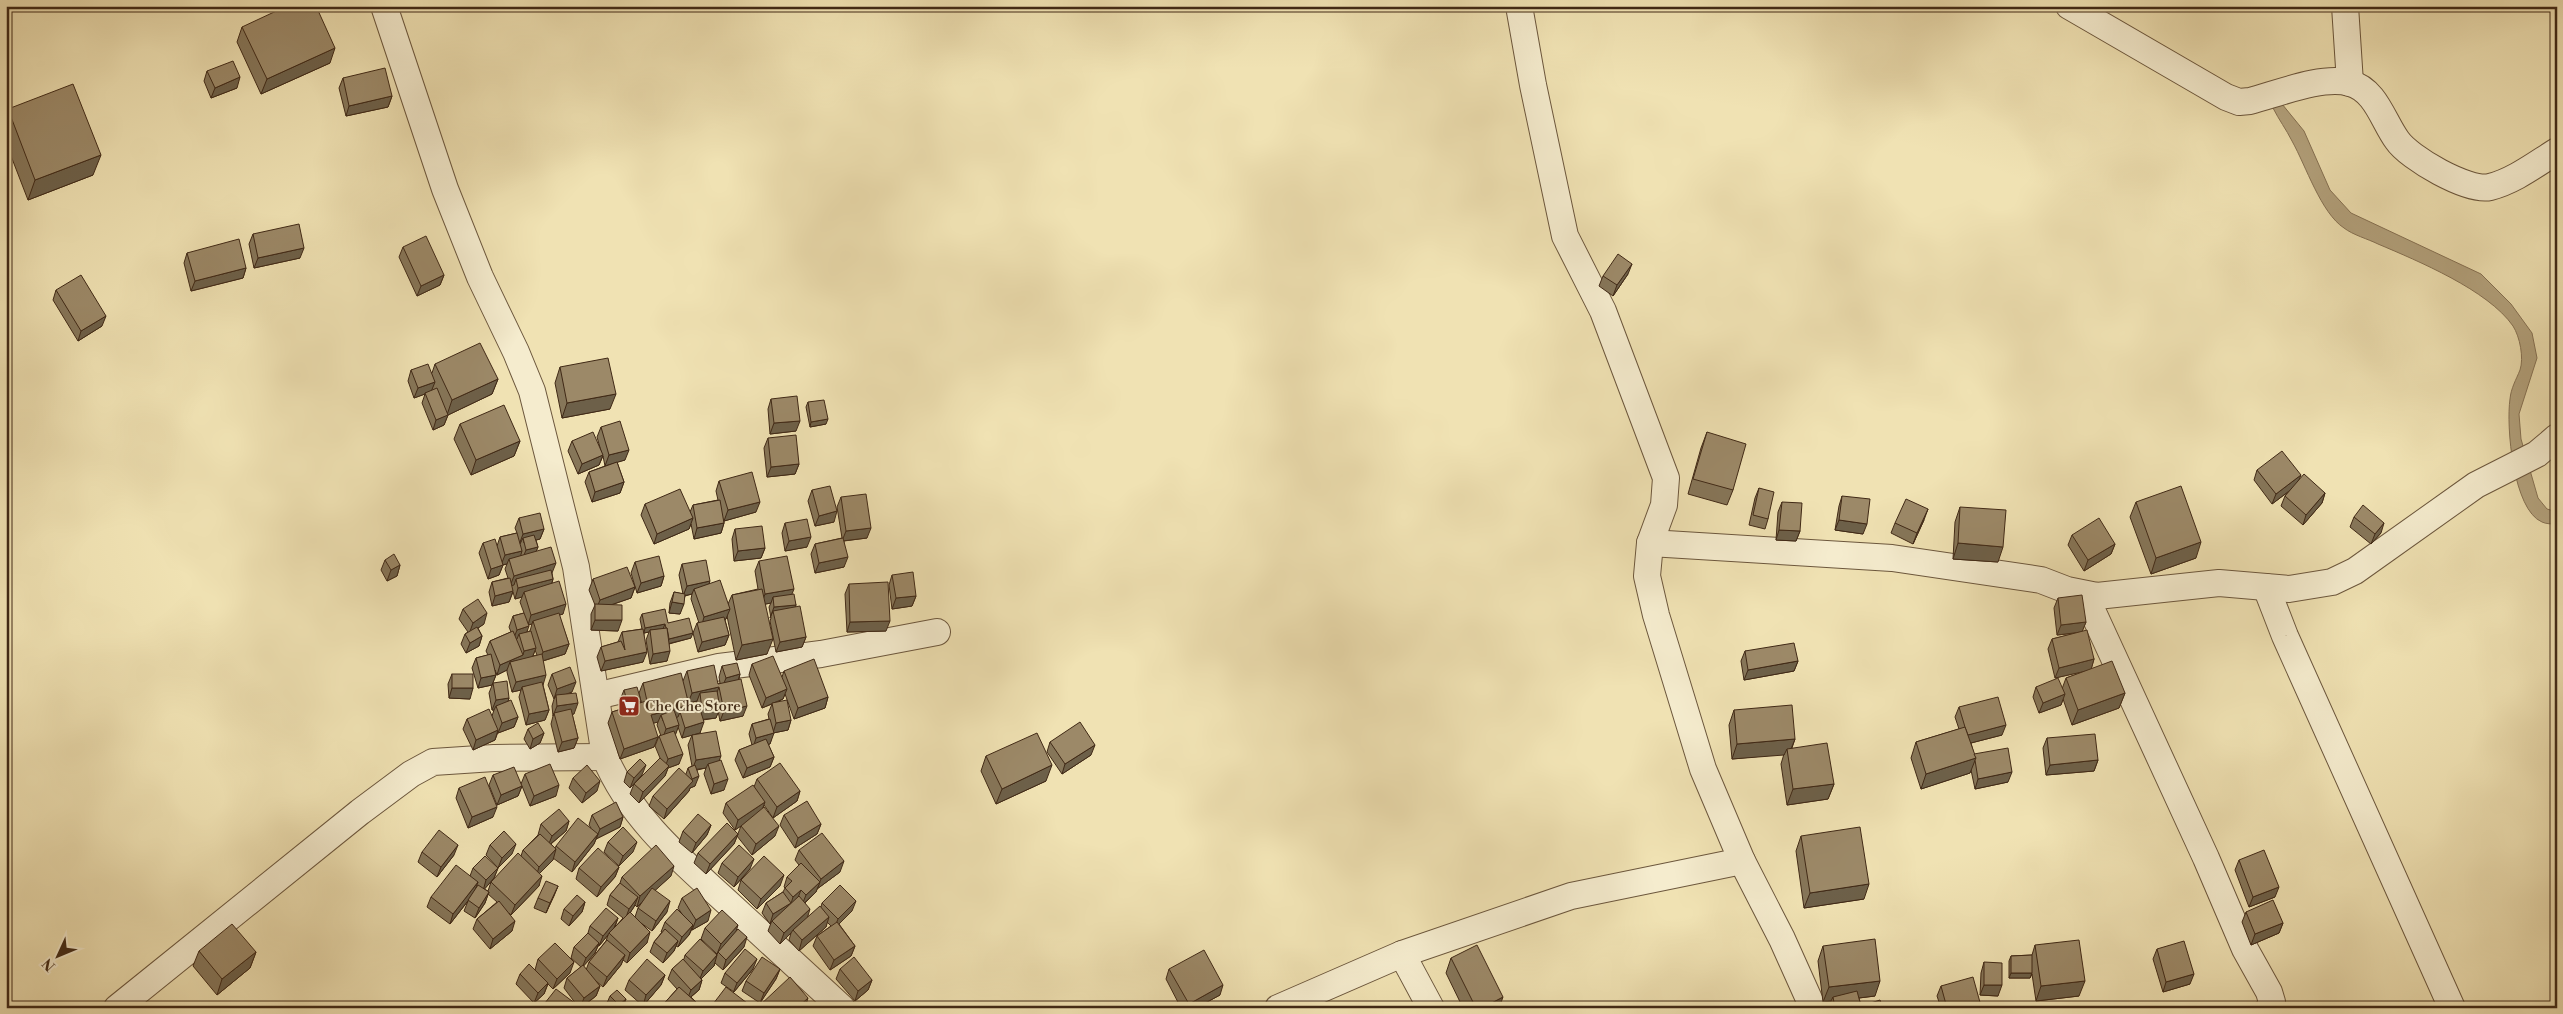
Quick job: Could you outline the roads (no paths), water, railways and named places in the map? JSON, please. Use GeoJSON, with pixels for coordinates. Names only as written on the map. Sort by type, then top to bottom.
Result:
{"type":"FeatureCollection","features":[{"type":"Feature","properties":{"kind":"street"},"geometry":{"type":"LineString","coordinates":[[384,6],[445,189],[480,277],[516,352],[532,391],[576,568],[606,757],[615,781],[635,811],[688,867],[842,1008]]}},
{"type":"Feature","properties":{"kind":"street"},"geometry":{"type":"LineString","coordinates":[[1519,6],[1533,85],[1565,236],[1604,311],[1666,478],[1664,505],[1650,543],[1648,576],[1656,614],[1703,769],[1742,860],[1782,939],[1813,1008]]}},
{"type":"Feature","properties":{"kind":"street"},"geometry":{"type":"LineString","coordinates":[[2069,6],[2205,85],[2240,102],[2322,82],[2350,83],[2360,87],[2372,98],[2398,142],[2417,159],[2442,173],[2480,188],[2489,187],[2510,179],[2557,151]]}},
{"type":"Feature","properties":{"kind":"street"},"geometry":{"type":"LineString","coordinates":[[2345,6],[2350,83]]}},
{"type":"Feature","properties":{"kind":"street"},"geometry":{"type":"LineString","coordinates":[[1650,543],[1892,558],[2041,580],[2086,595],[2129,594],[2219,583],[2289,589],[2332,582],[2355,571],[2476,485],[2536,454],[2557,437]]}},
{"type":"Feature","properties":{"kind":"street"},"geometry":{"type":"LineString","coordinates":[[2266,587],[2293,654],[2452,1008]]}},
{"type":"Feature","properties":{"kind":"street"},"geometry":{"type":"LineString","coordinates":[[2086,595],[2245,949],[2269,992],[2272,1002],[2269,1008]]}},
{"type":"Feature","properties":{"kind":"street"},"geometry":{"type":"LineString","coordinates":[[596,696],[719,667],[820,654],[937,632]]}},
{"type":"Feature","properties":{"kind":"street"},"geometry":{"type":"LineString","coordinates":[[117,1008],[360,812],[411,774],[433,762],[494,758],[606,757]]}},
{"type":"Feature","properties":{"kind":"street"},"geometry":{"type":"LineString","coordinates":[[1278,1008],[1402,954],[1571,896],[1742,860]]}},
{"type":"Feature","properties":{"kind":"street"},"geometry":{"type":"LineString","coordinates":[[1402,954],[1431,1008]]}},
{"type":"Feature","properties":{"kind":"place","name":"Che Che Store"},"geometry":{"type":"Point","coordinates":[629,706]}}]}
